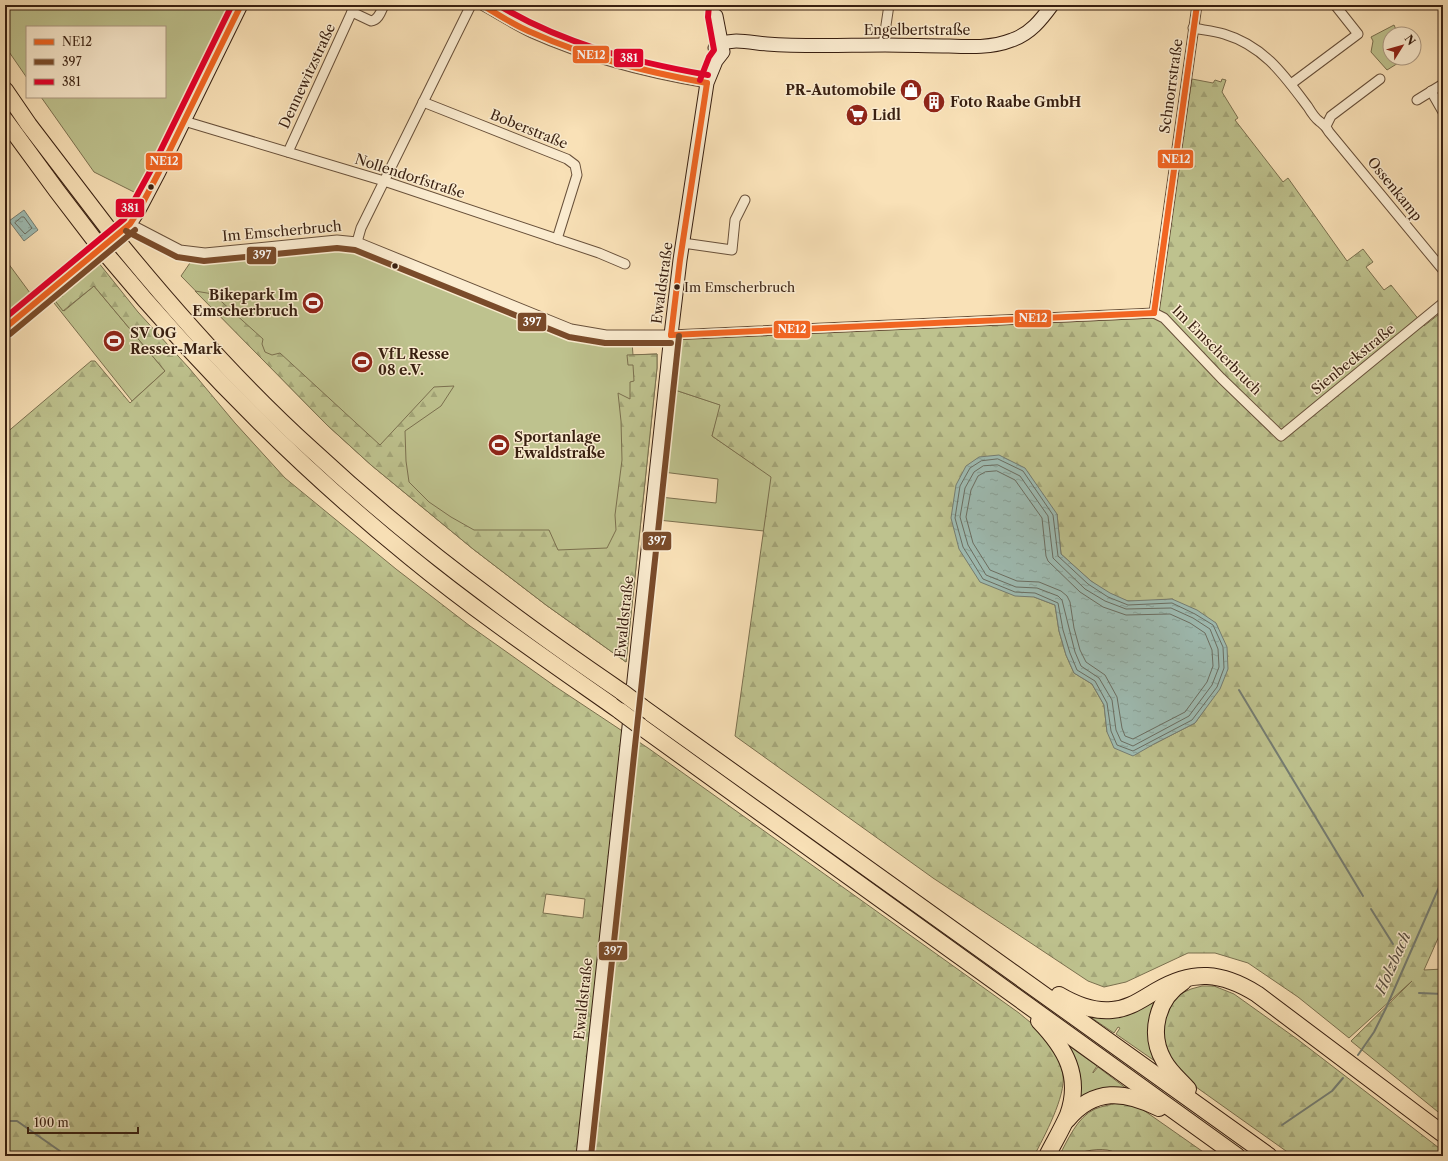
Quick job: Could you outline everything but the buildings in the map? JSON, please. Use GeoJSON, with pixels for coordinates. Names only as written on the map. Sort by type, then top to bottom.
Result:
{"type":"FeatureCollection","features":[{"type":"Feature","properties":{"kind":"highway"},"geometry":{"type":"LineString","coordinates":[[5,90],[38,137],[120,244],[161,294],[209,348],[338,474],[492,600],[1269,1156]]}},
{"type":"Feature","properties":{"kind":"highway"},"geometry":{"type":"LineString","coordinates":[[5,120],[96,242],[198,360],[299,461],[410,558],[482,614],[620,711],[1237,1156]]}},
{"type":"Feature","properties":{"kind":"highway"},"geometry":{"type":"LineString","coordinates":[[997,960],[1079,1005],[1101,1010],[1113,1010],[1131,1005],[1168,984],[1193,978],[1203,976],[1225,978],[1235,981],[1257,994],[1443,1134]]}},
{"type":"Feature","properties":{"kind":"highway"},"geometry":{"type":"LineString","coordinates":[[1193,978],[1182,983],[1172,991],[1164,1001],[1156,1025],[1156,1037],[1161,1055],[1171,1071],[1219,1120]]}},
{"type":"Feature","properties":{"kind":"highway"},"geometry":{"type":"LineString","coordinates":[[1006,989],[1060,1045],[1066,1055],[1072,1079],[1073,1091],[1071,1103],[1062,1126],[1047,1156]]}},
{"type":"Feature","properties":{"kind":"highway"},"geometry":{"type":"LineString","coordinates":[[1062,1126],[1078,1108],[1099,1097],[1110,1095],[1122,1095],[1145,1101],[1192,1123]]}},
{"type":"Feature","properties":{"kind":"main road"},"geometry":{"type":"LineString","coordinates":[[5,328],[130,224],[139,210],[241,5]]}},
{"type":"Feature","properties":{"kind":"main road","name":"Engelbertstraße"},"geometry":{"type":"LineString","coordinates":[[720,47],[730,49],[767,44],[819,46],[883,45],[979,47],[998,45],[1014,40],[1031,30],[1042,20],[1052,5]]}},
{"type":"Feature","properties":{"kind":"main road"},"geometry":{"type":"LineString","coordinates":[[716,10],[712,33],[720,47]]}},
{"type":"Feature","properties":{"kind":"main road","name":"Ewaldstraße"},"geometry":{"type":"LineString","coordinates":[[583,1156],[671,335],[707,83],[705,68],[709,58],[720,47]]}},
{"type":"Feature","properties":{"kind":"street","name":"Dennewitzstraße"},"geometry":{"type":"LineString","coordinates":[[288,152],[354,8],[371,21],[377,19],[384,5]]}},
{"type":"Feature","properties":{"kind":"street"},"geometry":{"type":"LineString","coordinates":[[357,242],[361,228],[471,5]]}},
{"type":"Feature","properties":{"kind":"street"},"geometry":{"type":"LineString","coordinates":[[482,5],[531,33],[584,54],[674,78],[707,83]]}},
{"type":"Feature","properties":{"kind":"street"},"geometry":{"type":"LineString","coordinates":[[883,45],[889,5]]}},
{"type":"Feature","properties":{"kind":"street","name":"Schnorrstraße"},"geometry":{"type":"LineString","coordinates":[[1154,313],[1197,5]]}},
{"type":"Feature","properties":{"kind":"street"},"geometry":{"type":"LineString","coordinates":[[1291,84],[1358,34],[1335,5]]}},
{"type":"Feature","properties":{"kind":"street","name":"Ossenkamp"},"geometry":{"type":"LineString","coordinates":[[1194,28],[1223,34],[1242,41],[1263,54],[1272,62],[1291,84],[1318,121],[1326,126],[1329,132],[1443,270]]}},
{"type":"Feature","properties":{"kind":"street"},"geometry":{"type":"LineString","coordinates":[[1326,126],[1331,116],[1380,79]]}},
{"type":"Feature","properties":{"kind":"street"},"geometry":{"type":"LineString","coordinates":[[1417,100],[1443,84]]}},
{"type":"Feature","properties":{"kind":"street"},"geometry":{"type":"LineString","coordinates":[[1431,91],[1443,112]]}},
{"type":"Feature","properties":{"kind":"street","name":"Boberstraße"},"geometry":{"type":"LineString","coordinates":[[423,102],[567,159],[575,165],[577,175],[557,239]]}},
{"type":"Feature","properties":{"kind":"street","name":"Nollendorfstraße"},"geometry":{"type":"LineString","coordinates":[[184,121],[384,181],[599,253],[625,264]]}},
{"type":"Feature","properties":{"kind":"street"},"geometry":{"type":"LineString","coordinates":[[683,243],[732,250],[736,220],[745,200]]}},
{"type":"Feature","properties":{"kind":"street","name":"Im Emscherbruch"},"geometry":{"type":"LineString","coordinates":[[130,224],[180,250],[204,253],[337,240],[357,242],[572,328],[606,335],[671,335],[1154,313],[1164,318],[1221,378],[1281,436]]}},
{"type":"Feature","properties":{"kind":"street","name":"Sienbeckstraße"},"geometry":{"type":"LineString","coordinates":[[1281,436],[1443,303]]}},
{"type":"Feature","properties":{"kind":"green space"},"geometry":{"type":"Polygon","coordinates":[[[5,5],[223,5],[228,12],[138,194],[94,172],[42,98],[166,98],[166,26],[26,26],[26,77],[5,46],[5,5]]]}},
{"type":"Feature","properties":{"kind":"green space"},"geometry":{"type":"Polygon","coordinates":[[[1382,31],[1382,64],[1371,52],[1373,41],[1371,37],[1382,31]]]}},
{"type":"Feature","properties":{"kind":"green space"},"geometry":{"type":"Polygon","coordinates":[[[1383,66],[1393,66],[1387,70],[1383,66]]]}},
{"type":"Feature","properties":{"kind":"green space"},"geometry":{"type":"Polygon","coordinates":[[[1192,79],[1213,83],[1215,80],[1221,82],[1222,79],[1226,80],[1222,92],[1238,118],[1235,120],[1283,182],[1288,178],[1347,261],[1363,249],[1373,262],[1366,267],[1384,290],[1391,285],[1424,326],[1443,311],[1443,927],[1424,970],[1443,969],[1443,1116],[1351,1041],[1412,981],[1349,1038],[1298,997],[1248,963],[1215,953],[1188,953],[1126,982],[1104,987],[1088,981],[933,878],[735,736],[771,477],[712,436],[720,405],[675,390],[681,339],[1155,318],[1192,79]],[[1057,514],[1034,597],[1055,605],[1059,631],[1066,655],[1074,673],[1092,684],[1104,705],[1107,732],[1154,744],[1195,723],[1205,709],[1173,599],[1129,601],[1120,599],[1102,589],[1061,554],[1057,514]]]}},
{"type":"Feature","properties":{"kind":"green space","name":"Sportanlage Ewaldstraße"},"geometry":{"type":"Polygon","coordinates":[[[329,246],[345,247],[359,251],[557,332],[594,339],[632,342],[633,355],[657,354],[657,368],[626,662],[546,605],[473,549],[371,465],[327,425],[181,276],[192,260],[329,246]]]}},
{"type":"Feature","properties":{"kind":"green space"},"geometry":{"type":"Polygon","coordinates":[[[5,259],[33,297],[5,319],[5,259]]]}},
{"type":"Feature","properties":{"kind":"green space"},"geometry":{"type":"Polygon","coordinates":[[[98,262],[138,312],[285,478],[396,569],[470,626],[556,687],[648,748],[1019,1013],[1040,1031],[1056,1053],[1062,1070],[1063,1084],[1058,1105],[1034,1156],[5,1156],[5,452],[8,446],[5,444],[5,434],[91,361],[95,361],[130,403],[165,371],[94,286],[63,311],[53,298],[98,262]],[[546,894],[543,913],[583,918],[585,899],[546,894]]]}},
{"type":"Feature","properties":{"kind":"green space","name":"SV OG Resser-Mark"},"geometry":{"type":"Polygon","coordinates":[[[94,286],[165,371],[132,401],[54,303],[53,298],[64,311],[94,286]]]}},
{"type":"Feature","properties":{"kind":"green space"},"geometry":{"type":"Polygon","coordinates":[[[195,291],[213,294],[263,339],[262,344],[265,352],[272,355],[280,353],[380,445],[434,387],[454,386],[441,406],[405,431],[406,461],[409,482],[429,502],[474,530],[549,530],[558,550],[607,548],[616,530],[615,515],[622,460],[621,421],[618,393],[630,399],[630,382],[634,381],[633,365],[628,365],[627,355],[657,354],[657,368],[626,662],[546,605],[473,549],[371,465],[327,425],[195,291]]]}},
{"type":"Feature","properties":{"kind":"green space"},"geometry":{"type":"Polygon","coordinates":[[[675,390],[721,405],[712,436],[772,477],[764,531],[658,520],[660,497],[716,503],[718,479],[663,472],[675,390]]]}},
{"type":"Feature","properties":{"kind":"green space"},"geometry":{"type":"Polygon","coordinates":[[[1202,986],[1214,986],[1234,994],[1297,1039],[1443,1151],[1443,1156],[1293,1156],[1182,1077],[1164,1051],[1164,1018],[1172,1002],[1180,994],[1202,986]]]}},
{"type":"Feature","properties":{"kind":"green space"},"geometry":{"type":"Polygon","coordinates":[[[1167,988],[1162,1066],[1116,1034],[1120,1028],[1118,1027],[1114,1033],[1083,1012],[1167,988]]]}},
{"type":"Feature","properties":{"kind":"green space"},"geometry":{"type":"Polygon","coordinates":[[[1062,1041],[1097,1066],[1093,1073],[1098,1067],[1131,1092],[1076,1106],[1062,1041]]]}},
{"type":"Feature","properties":{"kind":"green space"},"geometry":{"type":"Polygon","coordinates":[[[1117,1103],[1139,1107],[1209,1156],[1119,1156],[1112,1151],[1097,1150],[1082,1152],[1075,1156],[1059,1156],[1083,1117],[1095,1109],[1117,1103]]]}},
{"type":"Feature","properties":{"kind":"water"},"geometry":{"type":"Polygon","coordinates":[[[24,210],[38,230],[24,241],[9,221],[24,210]]]}},
{"type":"Feature","properties":{"kind":"water"},"geometry":{"type":"Polygon","coordinates":[[[999,455],[1025,468],[1057,514],[1061,554],[1091,581],[1110,593],[1128,601],[1172,599],[1197,610],[1216,623],[1227,647],[1228,669],[1220,689],[1195,723],[1133,756],[1114,748],[1107,732],[1104,705],[1092,684],[1074,673],[1066,655],[1059,631],[1055,605],[1034,597],[1015,596],[980,582],[959,549],[951,518],[956,485],[966,466],[979,457],[999,455]]]}},
{"type":"Feature","properties":{"kind":"waterway"},"geometry":{"type":"LineString","coordinates":[[1239,690],[1363,896]]}},
{"type":"Feature","properties":{"kind":"waterway","name":"Holzbach"},"geometry":{"type":"LineString","coordinates":[[1358,1055],[1374,1032],[1386,1008],[1443,878]]}},
{"type":"Feature","properties":{"kind":"waterway"},"geometry":{"type":"LineString","coordinates":[[1371,909],[1393,944]]}},
{"type":"Feature","properties":{"kind":"waterway"},"geometry":{"type":"LineString","coordinates":[[1419,993],[1443,994]]}},
{"type":"Feature","properties":{"kind":"waterway","name":"Holzbach"},"geometry":{"type":"LineString","coordinates":[[1282,1125],[1332,1091],[1343,1078]]}},
{"type":"Feature","properties":{"kind":"waterway"},"geometry":{"type":"LineString","coordinates":[[5,1121],[17,1121],[67,1156]]}},
{"type":"Feature","properties":{"kind":"transit line","name":"381"},"geometry":{"type":"LineString","coordinates":[[5,318],[124,219],[152,168],[232,5]]}},
{"type":"Feature","properties":{"kind":"transit line","name":"NE12"},"geometry":{"type":"LineString","coordinates":[[5,328],[130,224],[159,172],[241,5]]}},
{"type":"Feature","properties":{"kind":"transit line","name":"NE12"},"geometry":{"type":"LineString","coordinates":[[482,5],[520,27],[575,50],[640,69],[707,83]]}},
{"type":"Feature","properties":{"kind":"transit line","name":"381"},"geometry":{"type":"LineString","coordinates":[[498,5],[523,19],[573,41],[653,64],[708,75]]}},
{"type":"Feature","properties":{"kind":"transit line","name":"381"},"geometry":{"type":"LineString","coordinates":[[700,80],[709,57],[714,50],[708,17],[709,5]]}},
{"type":"Feature","properties":{"kind":"transit line","name":"NE12"},"geometry":{"type":"LineString","coordinates":[[1154,313],[1197,5]]}},
{"type":"Feature","properties":{"kind":"transit line","name":"NE12"},"geometry":{"type":"LineString","coordinates":[[671,335],[680,260],[707,83]]}},
{"type":"Feature","properties":{"kind":"transit line","name":"397"},"geometry":{"type":"LineString","coordinates":[[10,334],[135,230]]}},
{"type":"Feature","properties":{"kind":"transit line","name":"397"},"geometry":{"type":"LineString","coordinates":[[126,231],[177,257],[204,261],[337,248],[355,250],[569,337],[605,343],[671,343]]}},
{"type":"Feature","properties":{"kind":"transit line","name":"NE12"},"geometry":{"type":"LineString","coordinates":[[671,335],[1154,313]]}},
{"type":"Feature","properties":{"kind":"transit line","name":"397"},"geometry":{"type":"LineString","coordinates":[[591,1156],[679,336]]}},
{"type":"Feature","properties":{"kind":"place","name":"PR-Automobile"},"geometry":{"type":"Point","coordinates":[911,90]}},
{"type":"Feature","properties":{"kind":"place","name":"Foto Raabe GmbH"},"geometry":{"type":"Point","coordinates":[934,102]}},
{"type":"Feature","properties":{"kind":"place","name":"Lidl"},"geometry":{"type":"Point","coordinates":[857,115]}},
{"type":"Feature","properties":{"kind":"place","name":"Im Emscherbruch"},"geometry":{"type":"Point","coordinates":[677,287]}},
{"type":"Feature","properties":{"kind":"place","name":"Bikepark Im Emscherbruch"},"geometry":{"type":"Point","coordinates":[313,303]}},
{"type":"Feature","properties":{"kind":"place","name":"SV OG Resser-Mark"},"geometry":{"type":"Point","coordinates":[114,341]}},
{"type":"Feature","properties":{"kind":"place","name":"VfL Resse 08 e.V."},"geometry":{"type":"Point","coordinates":[362,362]}},
{"type":"Feature","properties":{"kind":"place","name":"Sportanlage Ewaldstraße"},"geometry":{"type":"Point","coordinates":[499,445]}}]}
